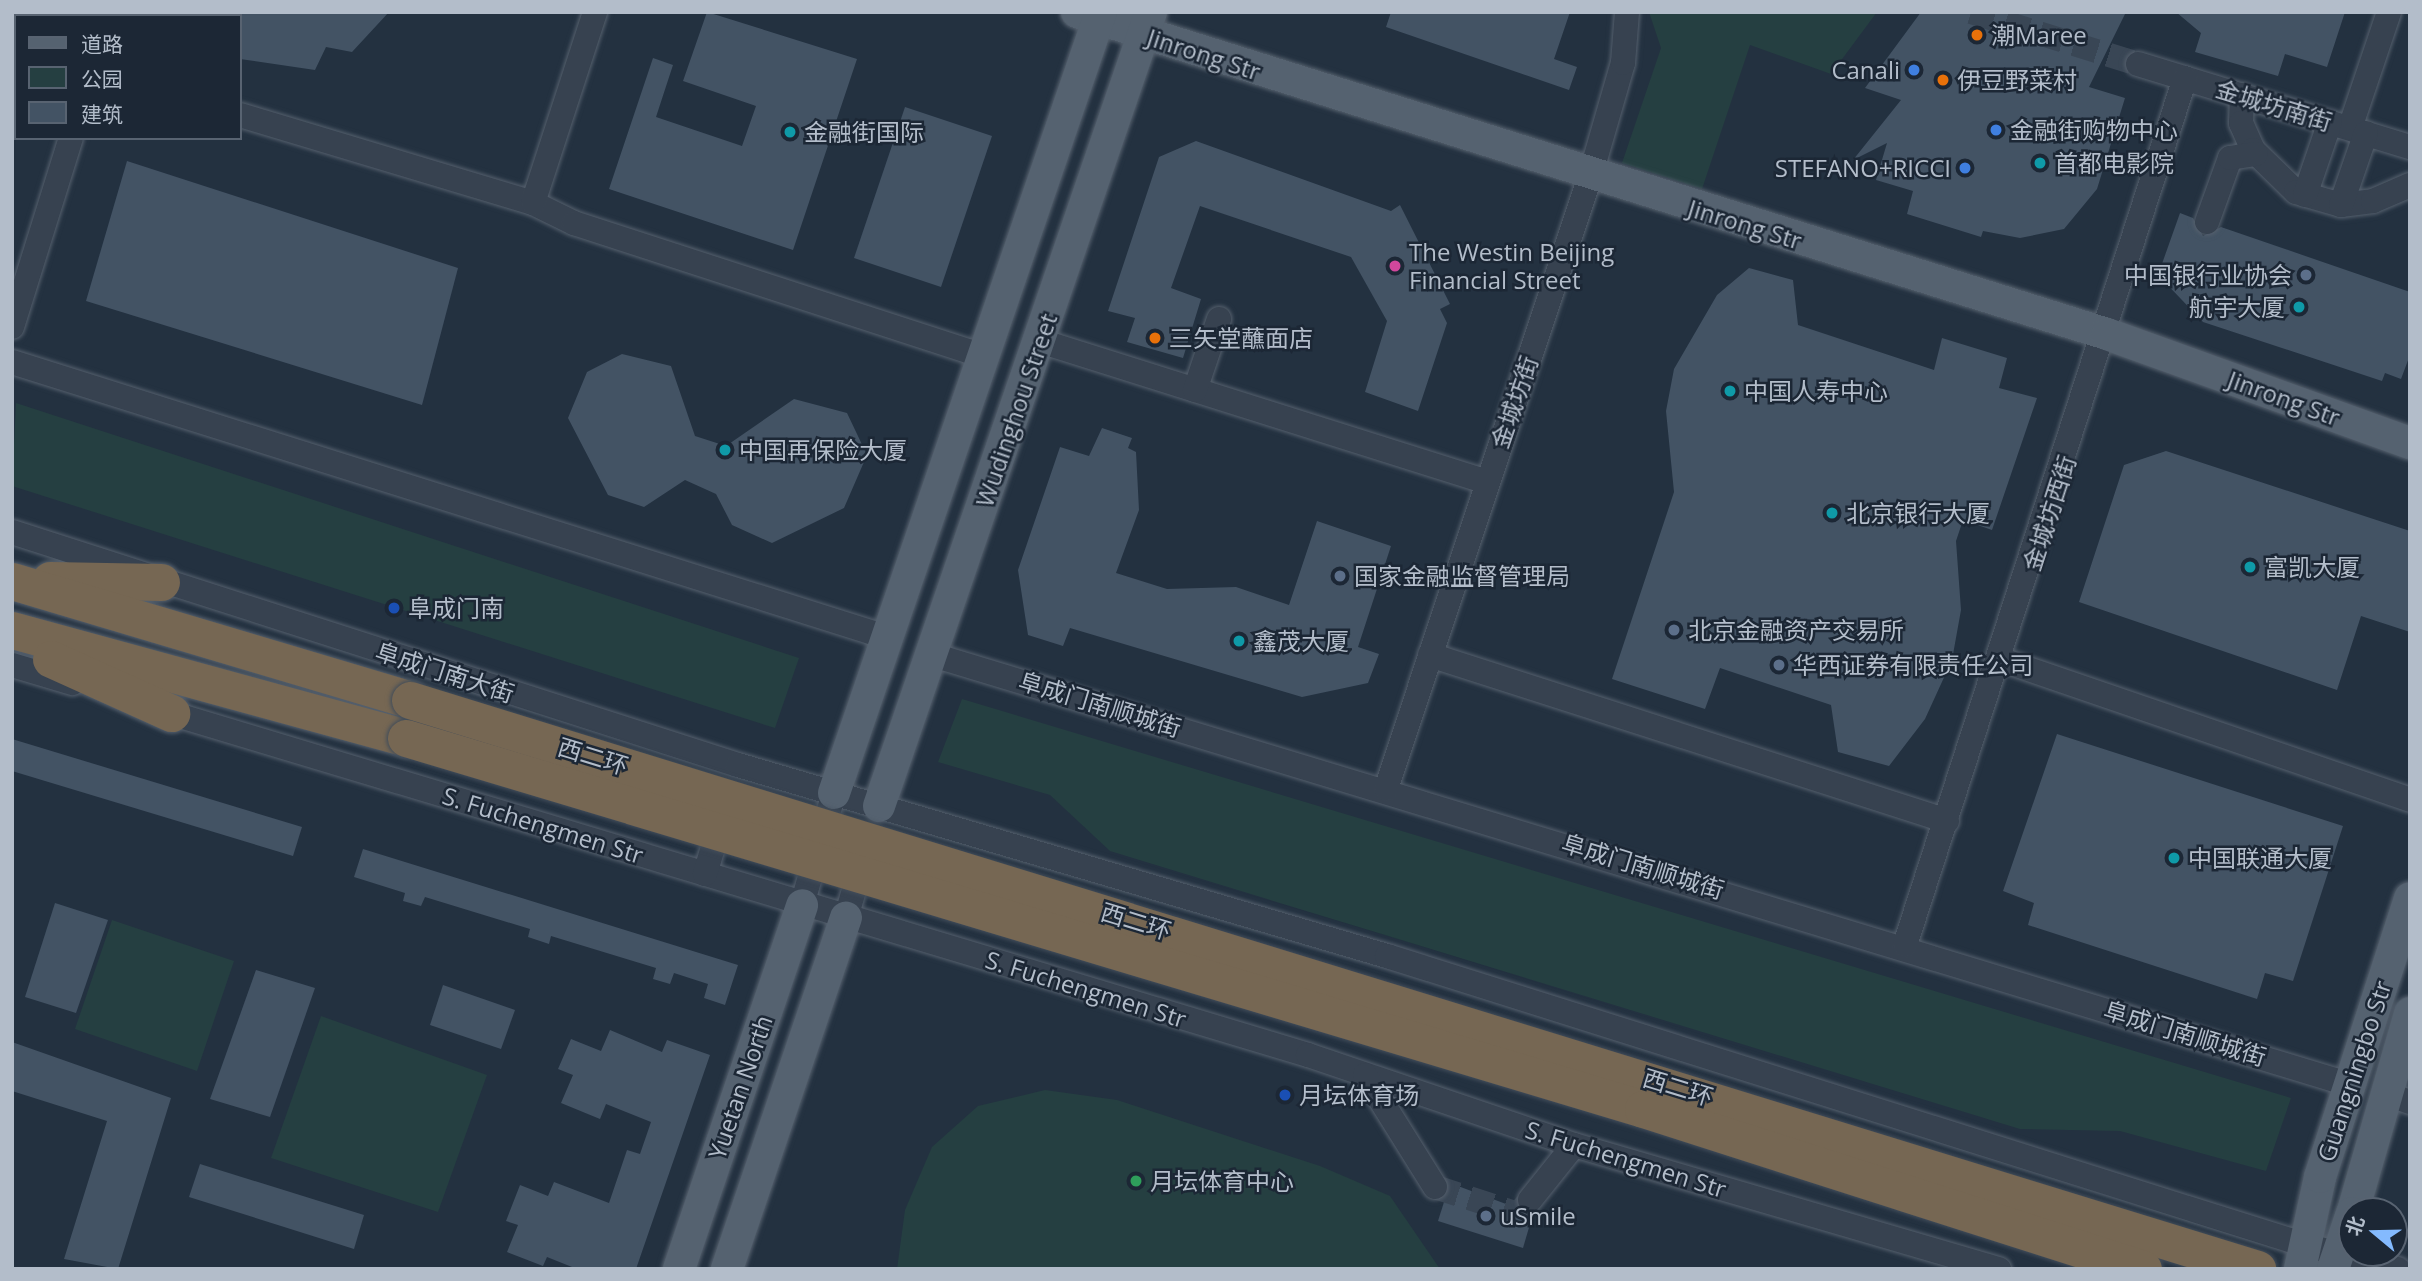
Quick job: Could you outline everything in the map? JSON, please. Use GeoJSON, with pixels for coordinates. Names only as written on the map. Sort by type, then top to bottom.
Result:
{"type":"FeatureCollection","features":[{"type":"Feature","properties":{"kind":"highway"},"geometry":{"type":"LineString","coordinates":[[12,580],[161,582]]}},
{"type":"Feature","properties":{"kind":"highway","name":"西二环"},"geometry":{"type":"LineString","coordinates":[[12,580],[2257,1269]]}},
{"type":"Feature","properties":{"kind":"highway","name":"西二环"},"geometry":{"type":"LineString","coordinates":[[12,630],[406,738],[1643,1109],[2128,1262]]}},
{"type":"Feature","properties":{"kind":"highway"},"geometry":{"type":"LineString","coordinates":[[12,641],[171,713]]}},
{"type":"Feature","properties":{"kind":"main road","name":"Jinrong Str"},"geometry":{"type":"LineString","coordinates":[[1092,15],[1147,24],[1590,177],[2109,327],[2410,443]]}},
{"type":"Feature","properties":{"kind":"main road","name":"Wudinghou Street"},"geometry":{"type":"LineString","coordinates":[[834,793],[883,636],[981,355],[1092,15]]}},
{"type":"Feature","properties":{"kind":"main road","name":"Wudinghou Street"},"geometry":{"type":"LineString","coordinates":[[879,806],[1147,24]]}},
{"type":"Feature","properties":{"kind":"main road"},"geometry":{"type":"LineString","coordinates":[[2109,327],[2410,427]]}},
{"type":"Feature","properties":{"kind":"main road","name":"Guangningbo Str"},"geometry":{"type":"LineString","coordinates":[[2302,1257],[2351,1085],[2410,898]]}},
{"type":"Feature","properties":{"kind":"main road","name":"Yuetan North"},"geometry":{"type":"LineString","coordinates":[[679,1269],[802,905]]}},
{"type":"Feature","properties":{"kind":"main road","name":"Yuetan North"},"geometry":{"type":"LineString","coordinates":[[727,1269],[846,918]]}},
{"type":"Feature","properties":{"kind":"main road","name":"Guangningbo Str"},"geometry":{"type":"LineString","coordinates":[[2358,1197],[2397,1098],[2410,1013]]}},
{"type":"Feature","properties":{"kind":"street"},"geometry":{"type":"LineString","coordinates":[[533,203],[595,12]]}},
{"type":"Feature","properties":{"kind":"street","name":"金城坊街"},"geometry":{"type":"LineString","coordinates":[[1386,789],[1590,177],[1623,63],[1627,12]]}},
{"type":"Feature","properties":{"kind":"street"},"geometry":{"type":"LineString","coordinates":[[2341,205],[2349,128],[2389,12]]}},
{"type":"Feature","properties":{"kind":"street","name":"金城坊南街"},"geometry":{"type":"LineString","coordinates":[[2138,64],[2410,147]]}},
{"type":"Feature","properties":{"kind":"street","name":"金城坊西街"},"geometry":{"type":"LineString","coordinates":[[1905,945],[2002,660],[2186,78]]}},
{"type":"Feature","properties":{"kind":"street"},"geometry":{"type":"LineString","coordinates":[[2242,95],[2241,123],[2256,154],[2273,176],[2305,195],[2341,205],[2384,198],[2410,185]]}},
{"type":"Feature","properties":{"kind":"street"},"geometry":{"type":"LineString","coordinates":[[242,116],[533,203],[574,223],[981,355]]}},
{"type":"Feature","properties":{"kind":"street"},"geometry":{"type":"LineString","coordinates":[[2305,195],[2349,128]]}},
{"type":"Feature","properties":{"kind":"street"},"geometry":{"type":"LineString","coordinates":[[12,327],[70,140]]}},
{"type":"Feature","properties":{"kind":"street"},"geometry":{"type":"LineString","coordinates":[[2207,222],[2231,158],[2256,154]]}},
{"type":"Feature","properties":{"kind":"street"},"geometry":{"type":"LineString","coordinates":[[1195,390],[1219,319]]}},
{"type":"Feature","properties":{"kind":"street"},"geometry":{"type":"LineString","coordinates":[[1040,341],[1487,482]]}},
{"type":"Feature","properties":{"kind":"street"},"geometry":{"type":"LineString","coordinates":[[12,362],[883,636]]}},
{"type":"Feature","properties":{"kind":"street","name":"阜成门南大街"},"geometry":{"type":"LineString","coordinates":[[12,532],[738,765],[879,806]]}},
{"type":"Feature","properties":{"kind":"street","name":"阜成门南顺城街"},"geometry":{"type":"LineString","coordinates":[[933,654],[1905,945],[2351,1085]]}},
{"type":"Feature","properties":{"kind":"street"},"geometry":{"type":"LineString","coordinates":[[1430,655],[1947,821]]}},
{"type":"Feature","properties":{"kind":"street"},"geometry":{"type":"LineString","coordinates":[[2002,660],[2410,800]]}},
{"type":"Feature","properties":{"kind":"street"},"geometry":{"type":"LineString","coordinates":[[12,665],[171,713]]}},
{"type":"Feature","properties":{"kind":"street","name":"S. Fuchengmen Str"},"geometry":{"type":"LineString","coordinates":[[171,713],[1365,1075],[1574,1145],[1999,1269]]}},
{"type":"Feature","properties":{"kind":"street"},"geometry":{"type":"LineString","coordinates":[[705,874],[738,765]]}},
{"type":"Feature","properties":{"kind":"street"},"geometry":{"type":"LineString","coordinates":[[802,905],[834,793]]}},
{"type":"Feature","properties":{"kind":"street"},"geometry":{"type":"LineString","coordinates":[[846,918],[879,806],[1401,960],[2143,1195],[2302,1257],[2398,1269]]}},
{"type":"Feature","properties":{"kind":"street"},"geometry":{"type":"LineString","coordinates":[[1365,1075],[1435,1186]]}},
{"type":"Feature","properties":{"kind":"street"},"geometry":{"type":"LineString","coordinates":[[1530,1200],[1574,1145]]}},
{"type":"Feature","properties":{"kind":"street"},"geometry":{"type":"LineString","coordinates":[[2143,1195],[2128,1262],[2198,1269]]}},
{"type":"Feature","properties":{"kind":"green space"},"geometry":{"type":"Polygon","coordinates":[[[1649,12],[1877,12],[1831,74],[1750,45],[1702,189],[1622,163],[1661,48],[1649,12]]]}},
{"type":"Feature","properties":{"kind":"green space"},"geometry":{"type":"Polygon","coordinates":[[[16,403],[799,658],[775,728],[12,486],[16,403]]]}},
{"type":"Feature","properties":{"kind":"green space"},"geometry":{"type":"Polygon","coordinates":[[[962,699],[2291,1098],[2266,1171],[2120,1131],[2020,1129],[1110,851],[1050,795],[938,762],[962,699]]]}},
{"type":"Feature","properties":{"kind":"green space"},"geometry":{"type":"Polygon","coordinates":[[[112,920],[234,961],[197,1071],[75,1029],[112,920]]]}},
{"type":"Feature","properties":{"kind":"green space"},"geometry":{"type":"Polygon","coordinates":[[[321,1016],[487,1075],[438,1212],[271,1158],[321,1016]]]}},
{"type":"Feature","properties":{"kind":"green space","name":"月坛体育中心"},"geometry":{"type":"Polygon","coordinates":[[[1045,1090],[1117,1100],[1320,1166],[1390,1196],[1440,1269],[897,1269],[905,1210],[932,1147],[978,1106],[1045,1090]]]}},
{"type":"Feature","properties":{"kind":"building"},"geometry":{"type":"Polygon","coordinates":[[[389,12],[352,52],[326,47],[315,70],[242,59],[240,14],[389,12]]]}},
{"type":"Feature","properties":{"kind":"building","name":"金融街国际"},"geometry":{"type":"Polygon","coordinates":[[[707,12],[857,59],[793,250],[609,189],[653,58],[673,65],[656,117],[742,146],[756,106],[683,81],[707,12]]]}},
{"type":"Feature","properties":{"kind":"building"},"geometry":{"type":"Polygon","coordinates":[[[1391,12],[1570,12],[1554,59],[1577,67],[1569,90],[1386,27],[1391,12]]]}},
{"type":"Feature","properties":{"kind":"building","name":"金融街购物中心"},"geometry":{"type":"Polygon","coordinates":[[[1921,12],[2126,12],[2089,87],[2125,98],[2097,189],[2064,229],[2020,238],[1983,231],[1981,237],[1907,214],[1913,191],[1876,180],[1887,143],[1853,160],[1901,100],[1865,88],[1921,12]]]}},
{"type":"Feature","properties":{"kind":"building","name":"金融街购物中心"},"geometry":{"type":"Polygon","coordinates":[[[2176,12],[2345,12],[2327,67],[2285,54],[2278,76],[2195,52],[2201,33],[2176,12]]]}},
{"type":"Feature","properties":{"kind":"building"},"geometry":{"type":"Polygon","coordinates":[[[905,107],[992,136],[941,287],[854,258],[905,107]]]}},
{"type":"Feature","properties":{"kind":"building"},"geometry":{"type":"Polygon","coordinates":[[[1196,141],[1391,211],[1400,205],[1450,304],[1440,309],[1447,323],[1418,411],[1365,392],[1387,321],[1351,257],[1200,206],[1171,288],[1201,299],[1183,358],[1127,342],[1135,318],[1108,311],[1159,157],[1196,141]]]}},
{"type":"Feature","properties":{"kind":"building"},"geometry":{"type":"Polygon","coordinates":[[[127,161],[458,268],[422,405],[86,301],[127,161]]]}},
{"type":"Feature","properties":{"kind":"building","name":"航宇大厦"},"geometry":{"type":"Polygon","coordinates":[[[2180,213],[2193,218],[2203,236],[2221,227],[2410,292],[2410,355],[2401,379],[2385,373],[2382,381],[2203,322],[2158,275],[2180,213]]]}},
{"type":"Feature","properties":{"kind":"building","name":"北京银行大厦"},"geometry":{"type":"Polygon","coordinates":[[[1749,268],[1793,280],[1798,325],[1934,370],[1942,338],[2007,358],[1999,388],[2037,398],[1992,530],[1963,520],[1956,541],[1961,610],[1952,660],[1925,719],[1889,766],[1838,752],[1831,705],[1720,668],[1705,709],[1612,679],[1674,492],[1666,411],[1674,369],[1717,295],[1749,268]]]}},
{"type":"Feature","properties":{"kind":"building","name":"中国再保险大厦"},"geometry":{"type":"Polygon","coordinates":[[[622,354],[671,366],[695,436],[726,446],[794,399],[847,413],[867,455],[844,508],[772,543],[732,525],[716,494],[685,480],[644,507],[608,495],[568,418],[587,372],[622,354]]]}},
{"type":"Feature","properties":{"kind":"building"},"geometry":{"type":"Polygon","coordinates":[[[1102,428],[1132,438],[1128,448],[1136,452],[1139,510],[1116,573],[1167,589],[1236,587],[1289,605],[1317,521],[1391,546],[1358,647],[1379,654],[1368,683],[1302,697],[1070,628],[1063,646],[1028,635],[1018,570],[1060,447],[1089,456],[1102,428]]]}},
{"type":"Feature","properties":{"kind":"building","name":"富凯大厦"},"geometry":{"type":"Polygon","coordinates":[[[2166,451],[2410,531],[2410,632],[2361,616],[2337,690],[2079,602],[2124,465],[2166,451]]]}},
{"type":"Feature","properties":{"kind":"building","name":"中国联通大厦"},"geometry":{"type":"Polygon","coordinates":[[[2057,734],[2343,826],[2293,981],[2265,973],[2257,999],[2028,925],[2034,903],[2003,891],[2057,734]]]}},
{"type":"Feature","properties":{"kind":"building"},"geometry":{"type":"Polygon","coordinates":[[[12,739],[302,827],[293,856],[12,771],[12,739]]]}},
{"type":"Feature","properties":{"kind":"building"},"geometry":{"type":"Polygon","coordinates":[[[363,849],[738,965],[725,1005],[704,998],[708,984],[674,973],[670,984],[653,979],[656,968],[551,936],[549,944],[528,937],[530,929],[425,897],[421,906],[403,901],[405,893],[354,877],[363,849]]]}},
{"type":"Feature","properties":{"kind":"building"},"geometry":{"type":"Polygon","coordinates":[[[55,903],[108,920],[76,1013],[25,997],[55,903]]]}},
{"type":"Feature","properties":{"kind":"building"},"geometry":{"type":"Polygon","coordinates":[[[256,970],[315,988],[270,1117],[210,1099],[256,970]]]}},
{"type":"Feature","properties":{"kind":"building"},"geometry":{"type":"Polygon","coordinates":[[[443,985],[515,1010],[501,1049],[430,1025],[443,985]]]}},
{"type":"Feature","properties":{"kind":"building"},"geometry":{"type":"Polygon","coordinates":[[[610,1030],[662,1052],[667,1040],[710,1055],[636,1269],[577,1269],[547,1257],[543,1266],[507,1252],[518,1225],[506,1221],[520,1185],[548,1196],[554,1182],[609,1203],[627,1150],[640,1154],[651,1122],[606,1104],[600,1119],[561,1103],[573,1075],[558,1069],[571,1039],[601,1051],[610,1030]]]}},
{"type":"Feature","properties":{"kind":"building"},"geometry":{"type":"Polygon","coordinates":[[[12,1042],[171,1098],[118,1269],[64,1259],[107,1121],[12,1091],[12,1042]]]}},
{"type":"Feature","properties":{"kind":"building"},"geometry":{"type":"Polygon","coordinates":[[[200,1164],[364,1215],[354,1249],[189,1197],[200,1164]]]}},
{"type":"Feature","properties":{"kind":"building","name":"uSmile"},"geometry":{"type":"Polygon","coordinates":[[[1450,1183],[1533,1214],[1523,1248],[1438,1221],[1450,1183]]]}},
{"type":"Feature","properties":{"kind":"tunnel"},"geometry":{"type":"LineString","coordinates":[[1971,12],[2138,64]]}},
{"type":"Feature","properties":{"kind":"tunnel"},"geometry":{"type":"LineString","coordinates":[[1435,1187],[1518,1214],[1530,1200]]}},
{"type":"Feature","properties":{"kind":"place","name":"潮Maree"},"geometry":{"type":"Point","coordinates":[1977,35]}},
{"type":"Feature","properties":{"kind":"place","name":"Canali"},"geometry":{"type":"Point","coordinates":[1914,70]}},
{"type":"Feature","properties":{"kind":"place","name":"伊豆野菜村"},"geometry":{"type":"Point","coordinates":[1943,80]}},
{"type":"Feature","properties":{"kind":"place","name":"金融街购物中心"},"geometry":{"type":"Point","coordinates":[1996,130]}},
{"type":"Feature","properties":{"kind":"place","name":"金融街国际"},"geometry":{"type":"Point","coordinates":[790,132]}},
{"type":"Feature","properties":{"kind":"place","name":"首都电影院"},"geometry":{"type":"Point","coordinates":[2040,163]}},
{"type":"Feature","properties":{"kind":"place","name":"STEFANO+RICCI"},"geometry":{"type":"Point","coordinates":[1965,168]}},
{"type":"Feature","properties":{"kind":"place","name":"The Westin Beijing Financial Street"},"geometry":{"type":"Point","coordinates":[1395,266]}},
{"type":"Feature","properties":{"kind":"place","name":"中国银行业协会"},"geometry":{"type":"Point","coordinates":[2306,275]}},
{"type":"Feature","properties":{"kind":"place","name":"航宇大厦"},"geometry":{"type":"Point","coordinates":[2299,307]}},
{"type":"Feature","properties":{"kind":"place","name":"三矢堂蘸面店"},"geometry":{"type":"Point","coordinates":[1155,338]}},
{"type":"Feature","properties":{"kind":"place","name":"中国人寿中心"},"geometry":{"type":"Point","coordinates":[1730,391]}},
{"type":"Feature","properties":{"kind":"place","name":"中国再保险大厦"},"geometry":{"type":"Point","coordinates":[725,450]}},
{"type":"Feature","properties":{"kind":"place","name":"北京银行大厦"},"geometry":{"type":"Point","coordinates":[1832,513]}},
{"type":"Feature","properties":{"kind":"place","name":"富凯大厦"},"geometry":{"type":"Point","coordinates":[2250,567]}},
{"type":"Feature","properties":{"kind":"place","name":"国家金融监督管理局"},"geometry":{"type":"Point","coordinates":[1340,576]}},
{"type":"Feature","properties":{"kind":"place","name":"阜成门南"},"geometry":{"type":"Point","coordinates":[394,608]}},
{"type":"Feature","properties":{"kind":"place","name":"北京金融资产交易所"},"geometry":{"type":"Point","coordinates":[1674,630]}},
{"type":"Feature","properties":{"kind":"place","name":"鑫茂大厦"},"geometry":{"type":"Point","coordinates":[1239,641]}},
{"type":"Feature","properties":{"kind":"place","name":"华西证券有限责任公司"},"geometry":{"type":"Point","coordinates":[1779,665]}},
{"type":"Feature","properties":{"kind":"place","name":"中国联通大厦"},"geometry":{"type":"Point","coordinates":[2174,858]}},
{"type":"Feature","properties":{"kind":"place","name":"月坛体育场"},"geometry":{"type":"Point","coordinates":[1285,1095]}},
{"type":"Feature","properties":{"kind":"place","name":"月坛体育中心"},"geometry":{"type":"Point","coordinates":[1136,1181]}},
{"type":"Feature","properties":{"kind":"place","name":"uSmile"},"geometry":{"type":"Point","coordinates":[1486,1216]}}]}
